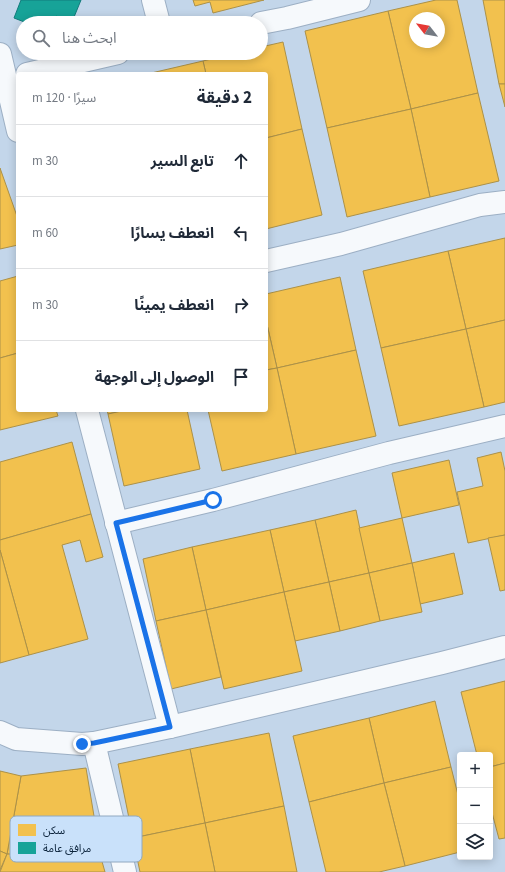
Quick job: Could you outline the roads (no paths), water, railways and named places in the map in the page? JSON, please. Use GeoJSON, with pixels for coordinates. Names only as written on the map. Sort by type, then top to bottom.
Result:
{"type":"FeatureCollection","features":[{"type":"Feature","properties":{"kind":"street"},"geometry":{"type":"LineString","coordinates":[[153,0],[157,16]]}},
{"type":"Feature","properties":{"kind":"street"},"geometry":{"type":"LineString","coordinates":[[268,22],[359,0]]}},
{"type":"Feature","properties":{"kind":"street"},"geometry":{"type":"LineString","coordinates":[[0,54],[8,77],[16,120]]}},
{"type":"Feature","properties":{"kind":"street"},"geometry":{"type":"LineString","coordinates":[[36,72],[88,60]]}},
{"type":"Feature","properties":{"kind":"street"},"geometry":{"type":"LineString","coordinates":[[268,261],[341,244],[480,205],[505,202]]}},
{"type":"Feature","properties":{"kind":"street"},"geometry":{"type":"LineString","coordinates":[[88,412],[170,727]]}},
{"type":"Feature","properties":{"kind":"street"},"geometry":{"type":"LineString","coordinates":[[116,523],[213,500],[389,453],[505,426]]}},
{"type":"Feature","properties":{"kind":"street"},"geometry":{"type":"LineString","coordinates":[[0,732],[16,739],[82,744],[94,743],[170,727],[505,647]]}},
{"type":"Feature","properties":{"kind":"street"},"geometry":{"type":"LineString","coordinates":[[94,743],[112,816]]}},
{"type":"Feature","properties":{"kind":"street"},"geometry":{"type":"LineString","coordinates":[[123,862],[125,872]]}}]}
